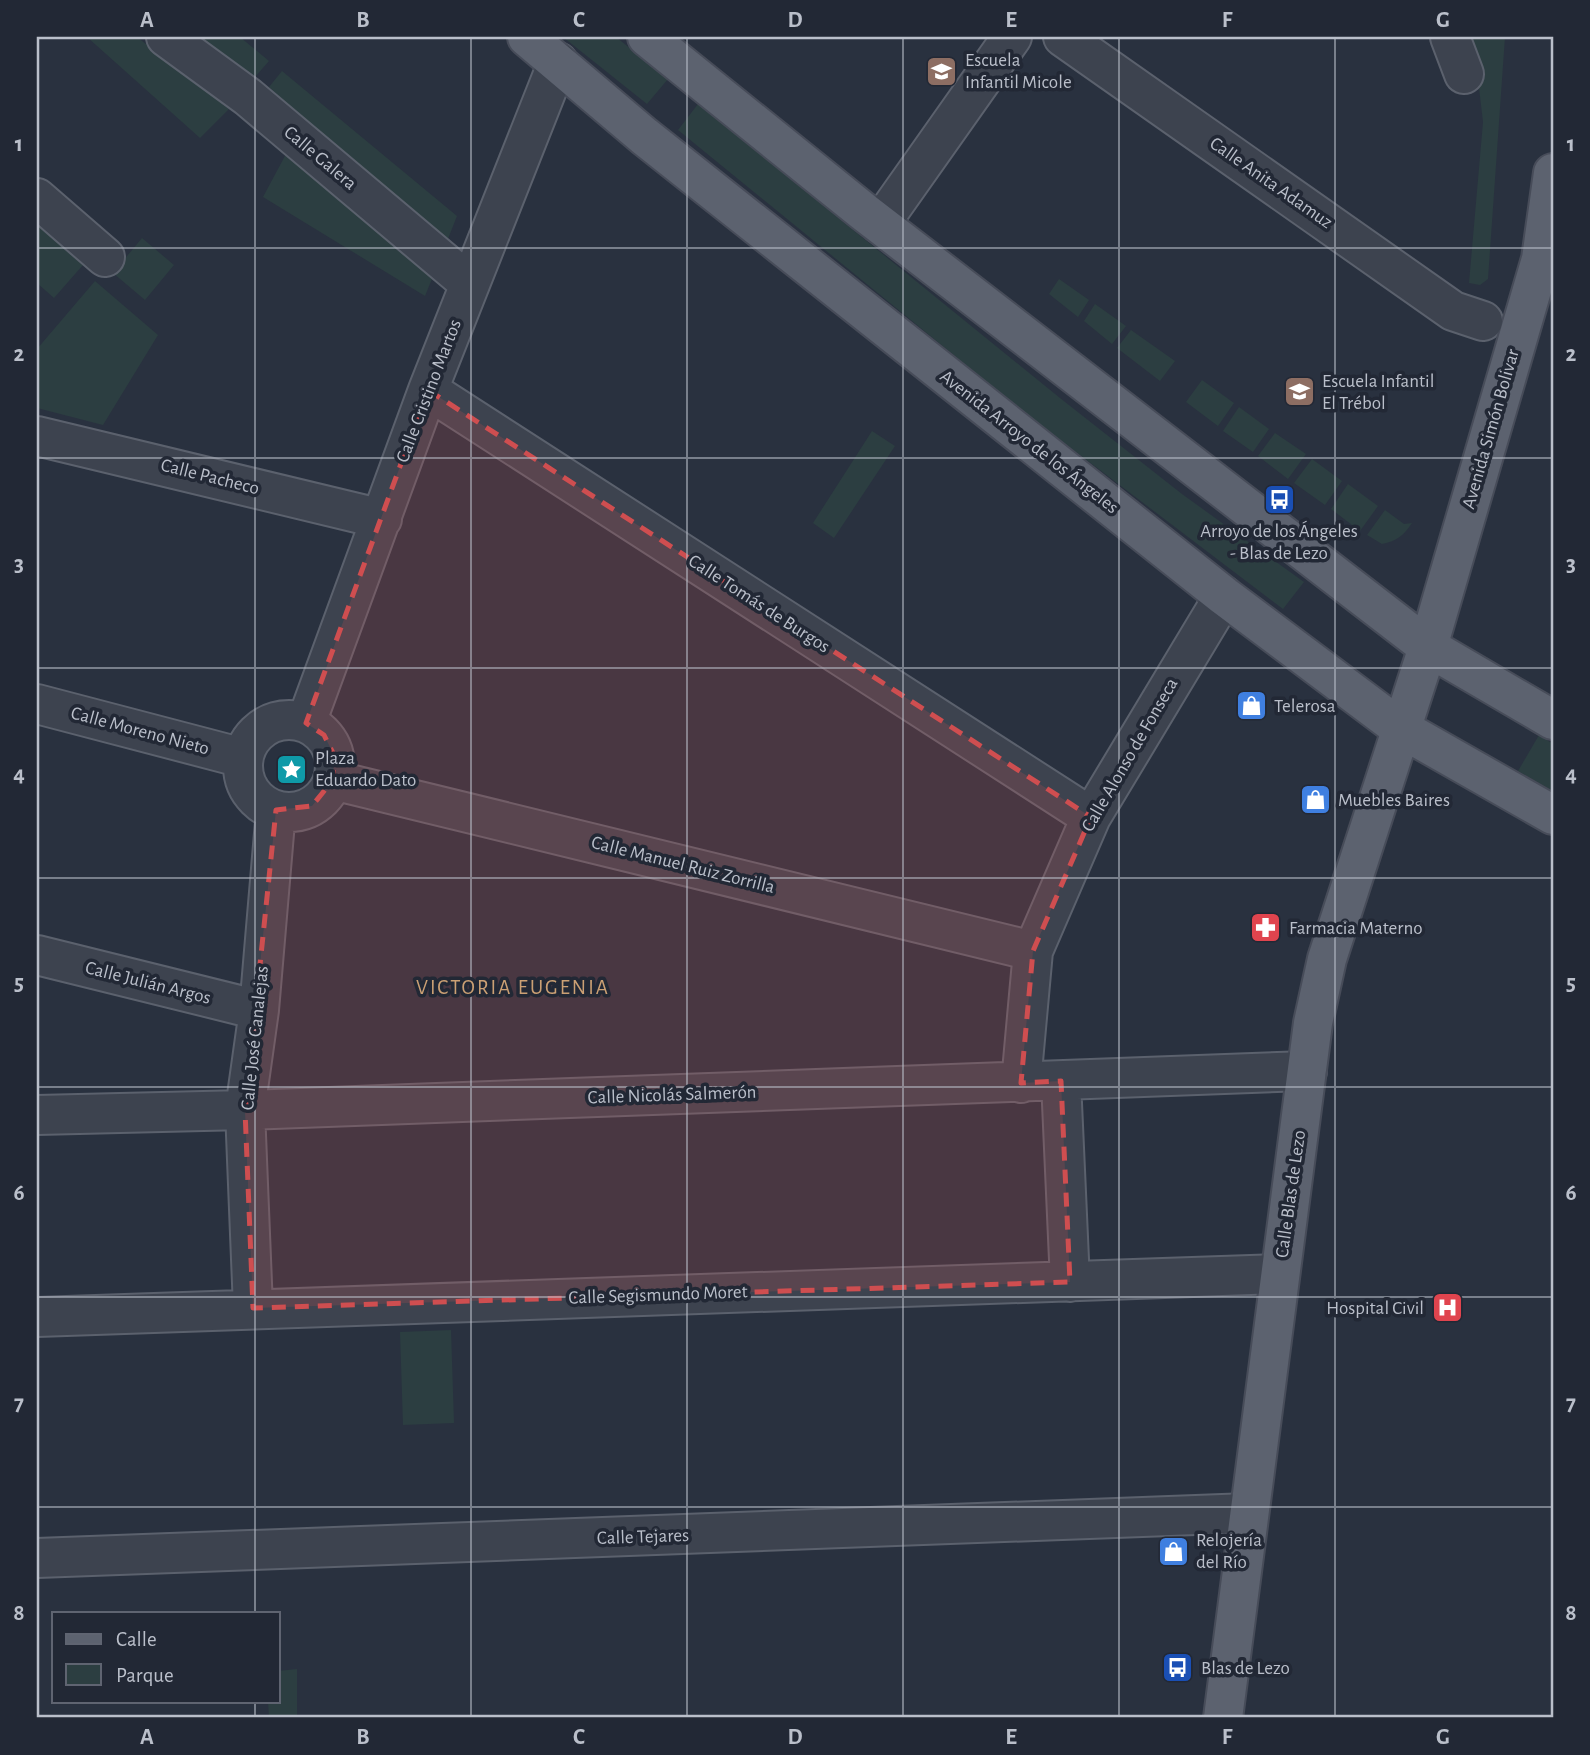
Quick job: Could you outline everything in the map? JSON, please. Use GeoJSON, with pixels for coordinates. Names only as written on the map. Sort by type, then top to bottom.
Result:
{"type":"FeatureCollection","features":[{"type":"Feature","properties":{"kind":"main road","name":"Avenida Arroyo de los Ángeles"},"geometry":{"type":"LineString","coordinates":[[527,37],[644,136],[1224,597],[1401,728],[1553,815]]}},
{"type":"Feature","properties":{"kind":"main road"},"geometry":{"type":"LineString","coordinates":[[647,37],[1421,665],[1553,720]]}},
{"type":"Feature","properties":{"kind":"main road","name":"Avenida Simón Bolivar"},"geometry":{"type":"LineString","coordinates":[[1421,665],[1541,259],[1553,173]]}},
{"type":"Feature","properties":{"kind":"main road","name":"Calle Blas de Lezo"},"geometry":{"type":"LineString","coordinates":[[1223,1718],[1313,1023],[1327,959],[1421,665]]}},
{"type":"Feature","properties":{"kind":"street","name":"Calle Galera"},"geometry":{"type":"LineString","coordinates":[[166,37],[248,97],[470,284]]}},
{"type":"Feature","properties":{"kind":"street"},"geometry":{"type":"LineString","coordinates":[[880,224],[1012,37]]}},
{"type":"Feature","properties":{"kind":"street","name":"Calle Anita Adamuz"},"geometry":{"type":"LineString","coordinates":[[1063,37],[1453,311],[1483,321]]}},
{"type":"Feature","properties":{"kind":"street"},"geometry":{"type":"LineString","coordinates":[[1450,37],[1464,74]]}},
{"type":"Feature","properties":{"kind":"street","name":"Calle Cristino Martos"},"geometry":{"type":"LineString","coordinates":[[306,723],[428,390],[558,62]]}},
{"type":"Feature","properties":{"kind":"street"},"geometry":{"type":"LineString","coordinates":[[37,198],[105,257]]}},
{"type":"Feature","properties":{"kind":"street","name":"Calle Tomás de Burgos"},"geometry":{"type":"LineString","coordinates":[[428,390],[1091,817]]}},
{"type":"Feature","properties":{"kind":"street","name":"Calle Pacheco"},"geometry":{"type":"LineString","coordinates":[[37,436],[382,519]]}},
{"type":"Feature","properties":{"kind":"street","name":"Calle Alonso de Fonseca"},"geometry":{"type":"LineString","coordinates":[[1021,1083],[1032,951],[1091,817],[1224,597]]}},
{"type":"Feature","properties":{"kind":"street","name":"Calle Moreno Nieto"},"geometry":{"type":"LineString","coordinates":[[37,704],[243,758]]}},
{"type":"Feature","properties":{"kind":"street"},"geometry":{"type":"LineString","coordinates":[[291,719],[306,723],[324,735],[334,755],[333,780],[326,793],[312,806],[295,812],[276,810],[260,802],[248,789],[243,772],[243,758],[250,740],[275,721],[291,719]]}},
{"type":"Feature","properties":{"kind":"street","name":"Calle Manuel Ruiz Zorrilla"},"geometry":{"type":"LineString","coordinates":[[333,780],[1032,951]]}},
{"type":"Feature","properties":{"kind":"street","name":"Calle José Canalejas"},"geometry":{"type":"LineString","coordinates":[[253,1308],[245,1110],[259,1010],[276,810]]}},
{"type":"Feature","properties":{"kind":"street","name":"Calle Julián Argos"},"geometry":{"type":"LineString","coordinates":[[37,955],[259,1010]]}},
{"type":"Feature","properties":{"kind":"street","name":"Calle Nicolás Salmerón"},"geometry":{"type":"LineString","coordinates":[[37,1115],[245,1110],[1307,1071]]}},
{"type":"Feature","properties":{"kind":"street"},"geometry":{"type":"LineString","coordinates":[[1061,1081],[1070,1282]]}},
{"type":"Feature","properties":{"kind":"street","name":"Calle Segismundo Moret"},"geometry":{"type":"LineString","coordinates":[[37,1317],[1280,1274]]}},
{"type":"Feature","properties":{"kind":"street","name":"Calle Tejares"},"geometry":{"type":"LineString","coordinates":[[37,1558],[1249,1513]]}},
{"type":"Feature","properties":{"kind":"highlighted area"},"geometry":{"type":"Polygon","coordinates":[[[428,390],[1091,817],[1033,951],[1021,1083],[1061,1081],[1070,1282],[253,1308],[245,1110],[276,810],[312,806],[333,780],[334,755],[324,735],[306,723],[428,390]]]}},
{"type":"Feature","properties":{"kind":"green space"},"geometry":{"type":"Polygon","coordinates":[[[87,37],[137,37],[229,109],[200,138],[87,37]]]}},
{"type":"Feature","properties":{"kind":"green space"},"geometry":{"type":"Polygon","coordinates":[[[197,37],[240,37],[269,61],[255,77],[197,37]]]}},
{"type":"Feature","properties":{"kind":"green space"},"geometry":{"type":"Polygon","coordinates":[[[563,37],[616,37],[668,79],[647,104],[563,37]]]}},
{"type":"Feature","properties":{"kind":"green space"},"geometry":{"type":"Polygon","coordinates":[[[1473,37],[1505,37],[1488,279],[1480,285],[1469,283],[1483,122],[1473,37]]]}},
{"type":"Feature","properties":{"kind":"green space"},"geometry":{"type":"Polygon","coordinates":[[[282,71],[457,216],[444,249],[269,87],[282,71]]]}},
{"type":"Feature","properties":{"kind":"green space"},"geometry":{"type":"Polygon","coordinates":[[[698,104],[1060,398],[1182,494],[1304,582],[1283,609],[1026,414],[678,130],[698,104]]]}},
{"type":"Feature","properties":{"kind":"green space"},"geometry":{"type":"Polygon","coordinates":[[[286,154],[436,269],[425,296],[263,197],[286,154]]]}},
{"type":"Feature","properties":{"kind":"green space"},"geometry":{"type":"Polygon","coordinates":[[[37,223],[83,265],[54,298],[37,283],[37,223]]]}},
{"type":"Feature","properties":{"kind":"green space"},"geometry":{"type":"Polygon","coordinates":[[[142,238],[174,265],[145,300],[113,273],[142,238]]]}},
{"type":"Feature","properties":{"kind":"green space"},"geometry":{"type":"Polygon","coordinates":[[[1059,279],[1089,300],[1078,317],[1049,294],[1059,279]]]}},
{"type":"Feature","properties":{"kind":"green space"},"geometry":{"type":"Polygon","coordinates":[[[95,281],[158,335],[103,425],[37,408],[37,349],[95,281]]]}},
{"type":"Feature","properties":{"kind":"green space"},"geometry":{"type":"Polygon","coordinates":[[[1095,304],[1126,326],[1112,344],[1084,321],[1095,304]]]}},
{"type":"Feature","properties":{"kind":"green space"},"geometry":{"type":"Polygon","coordinates":[[[1131,330],[1175,361],[1160,381],[1117,348],[1131,330]]]}},
{"type":"Feature","properties":{"kind":"green space"},"geometry":{"type":"Polygon","coordinates":[[[1202,380],[1234,403],[1218,426],[1186,402],[1202,380]]]}},
{"type":"Feature","properties":{"kind":"green space"},"geometry":{"type":"Polygon","coordinates":[[[1239,407],[1269,429],[1253,452],[1223,431],[1239,407]]]}},
{"type":"Feature","properties":{"kind":"green space"},"geometry":{"type":"Polygon","coordinates":[[[872,431],[895,446],[834,538],[813,523],[872,431]]]}},
{"type":"Feature","properties":{"kind":"green space"},"geometry":{"type":"Polygon","coordinates":[[[1275,433],[1306,454],[1288,479],[1258,456],[1275,433]]]}},
{"type":"Feature","properties":{"kind":"green space"},"geometry":{"type":"Polygon","coordinates":[[[1312,459],[1342,481],[1325,505],[1294,483],[1312,459]]]}},
{"type":"Feature","properties":{"kind":"green space"},"geometry":{"type":"Polygon","coordinates":[[[1348,484],[1378,506],[1360,531],[1331,509],[1348,484]]]}},
{"type":"Feature","properties":{"kind":"green space"},"geometry":{"type":"Polygon","coordinates":[[[1385,510],[1404,524],[1412,523],[1400,537],[1382,544],[1367,535],[1385,510]]]}},
{"type":"Feature","properties":{"kind":"green space"},"geometry":{"type":"Polygon","coordinates":[[[1539,735],[1553,744],[1553,791],[1518,771],[1539,735]]]}},
{"type":"Feature","properties":{"kind":"green space"},"geometry":{"type":"Polygon","coordinates":[[[451,1330],[454,1423],[403,1425],[400,1332],[451,1330]]]}},
{"type":"Feature","properties":{"kind":"green space"},"geometry":{"type":"Polygon","coordinates":[[[297,1669],[297,1718],[269,1718],[268,1702],[280,1702],[280,1671],[297,1669]]]}},
{"type":"Feature","properties":{"kind":"place","name":"Escuela Infantil Micole"},"geometry":{"type":"Point","coordinates":[942,71]}},
{"type":"Feature","properties":{"kind":"place","name":"Escuela Infantil El Trébol"},"geometry":{"type":"Point","coordinates":[1299,392]}},
{"type":"Feature","properties":{"kind":"place","name":"Arroyo de los Ángeles - Blas de Lezo"},"geometry":{"type":"Point","coordinates":[1279,500]}},
{"type":"Feature","properties":{"kind":"place","name":"Telerosa"},"geometry":{"type":"Point","coordinates":[1251,706]}},
{"type":"Feature","properties":{"kind":"place","name":"Plaza Eduardo Dato"},"geometry":{"type":"Point","coordinates":[292,769]}},
{"type":"Feature","properties":{"kind":"place","name":"Muebles Baires"},"geometry":{"type":"Point","coordinates":[1315,800]}},
{"type":"Feature","properties":{"kind":"place","name":"Farmacia Materno"},"geometry":{"type":"Point","coordinates":[1266,928]}},
{"type":"Feature","properties":{"kind":"place","name":"Hospital Civil"},"geometry":{"type":"Point","coordinates":[1447,1308]}},
{"type":"Feature","properties":{"kind":"place","name":"Relojería del Río"},"geometry":{"type":"Point","coordinates":[1173,1551]}},
{"type":"Feature","properties":{"kind":"place","name":"Blas de Lezo"},"geometry":{"type":"Point","coordinates":[1178,1668]}},
{"type":"Feature","properties":{"kind":"district","name":"VICTORIA EUGENIA"},"geometry":{"type":"Point","coordinates":[513,987]}}]}
